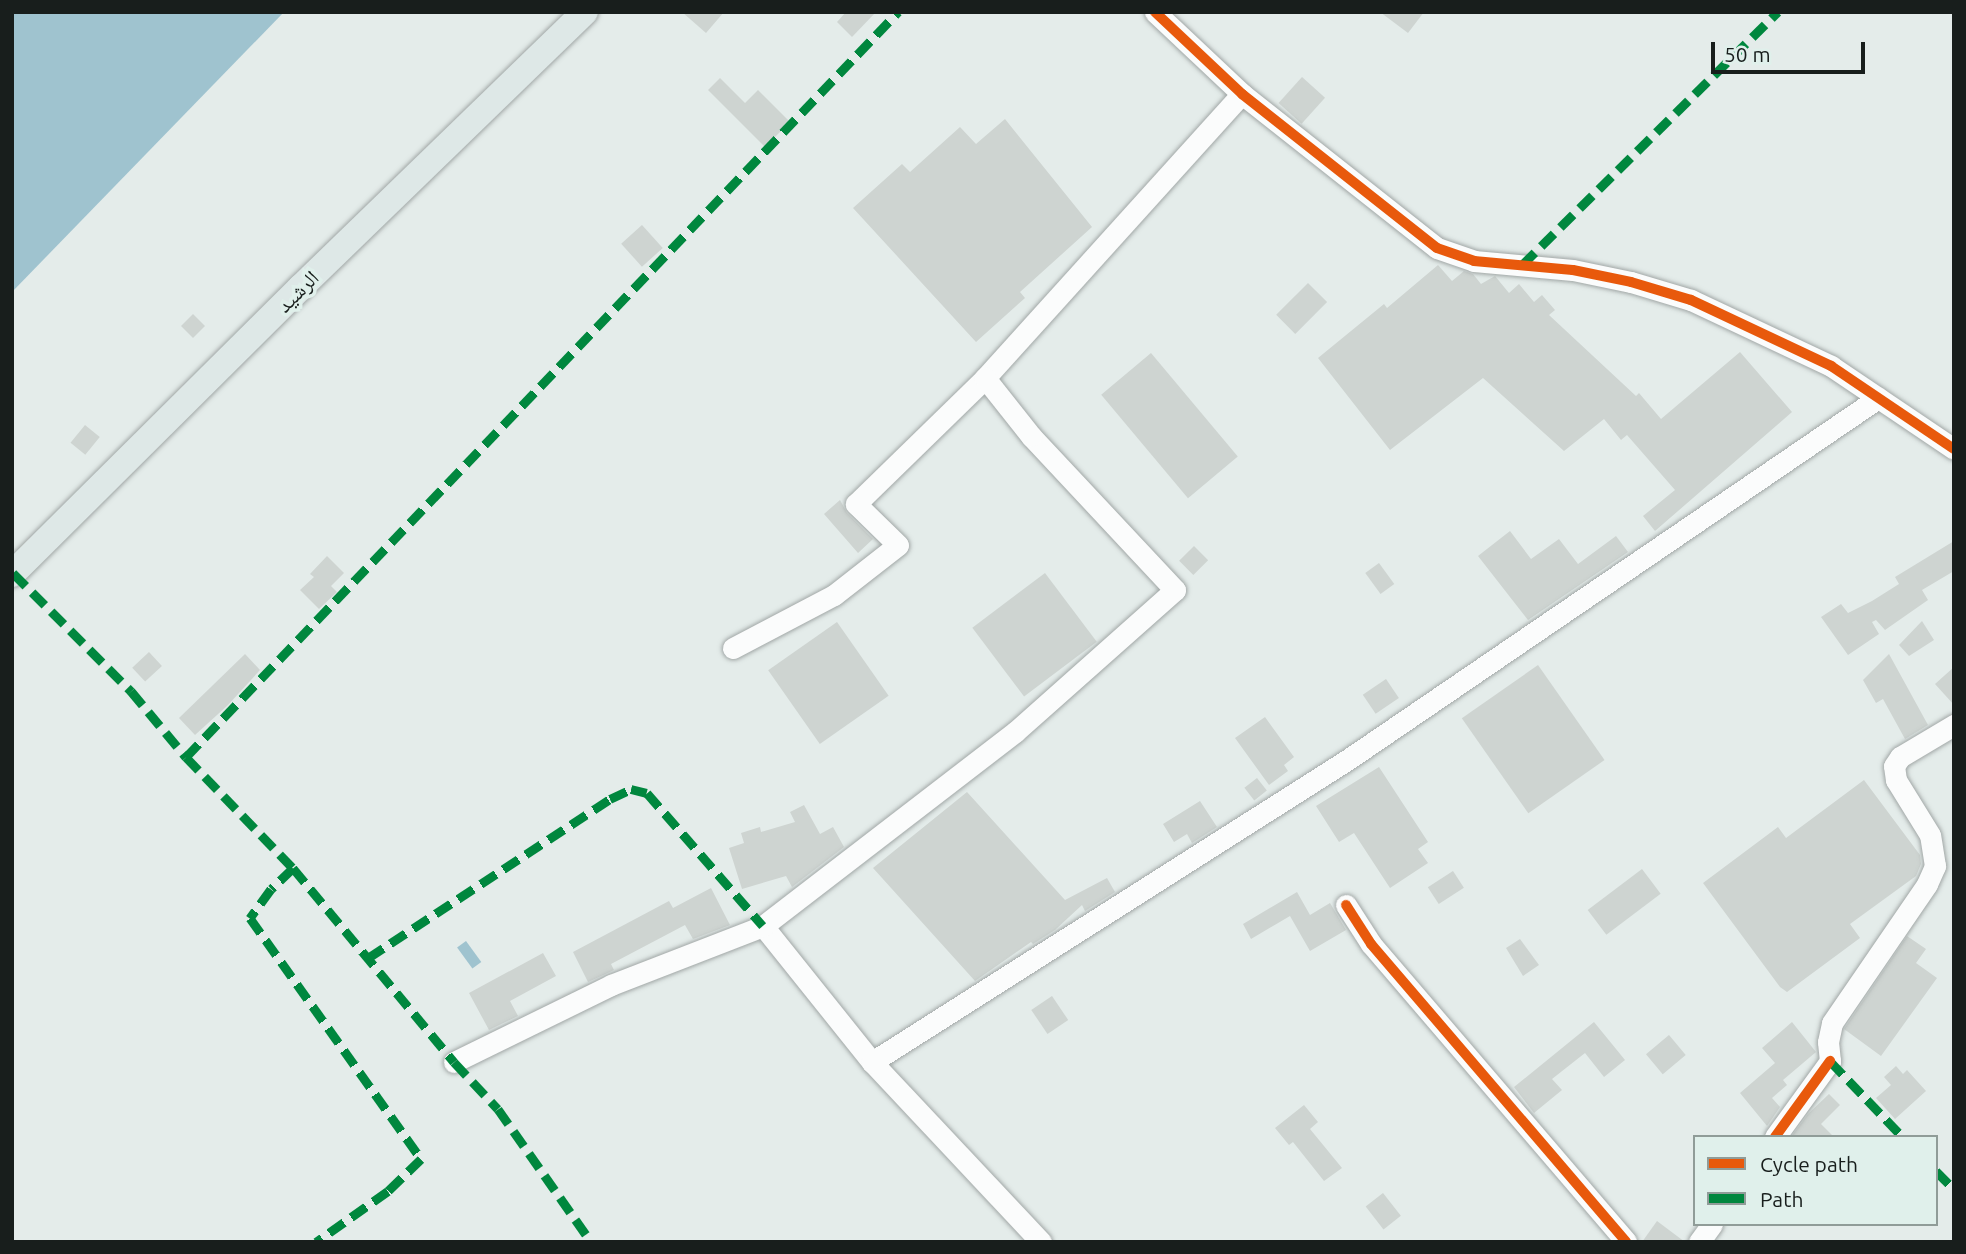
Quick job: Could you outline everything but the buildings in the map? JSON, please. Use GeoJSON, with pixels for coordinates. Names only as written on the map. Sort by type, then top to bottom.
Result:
{"type":"FeatureCollection","features":[{"type":"Feature","properties":{"kind":"main road","name":"الرشيد"},"geometry":{"type":"LineString","coordinates":[[12,574],[301,287],[585,12]]}},
{"type":"Feature","properties":{"kind":"street"},"geometry":{"type":"LineString","coordinates":[[1155,12],[1242,94],[1437,248],[1474,261],[1596,275],[1691,300],[1831,366],[1954,449]]}},
{"type":"Feature","properties":{"kind":"street"},"geometry":{"type":"LineString","coordinates":[[733,648],[834,595],[898,545],[856,504],[985,378],[1242,94]]}},
{"type":"Feature","properties":{"kind":"street"},"geometry":{"type":"LineString","coordinates":[[454,1062],[611,985],[762,926],[1015,732],[1175,590],[1031,436],[985,378]]}},
{"type":"Feature","properties":{"kind":"street"},"geometry":{"type":"LineString","coordinates":[[872,1062],[1347,760],[1878,398]]}},
{"type":"Feature","properties":{"kind":"street"},"geometry":{"type":"LineString","coordinates":[[1776,1135],[1830,1061],[1828,1042],[1832,1023],[1927,884],[1935,866],[1930,835],[1896,780],[1894,766],[1900,757],[1954,725]]}},
{"type":"Feature","properties":{"kind":"street"},"geometry":{"type":"LineString","coordinates":[[1346,905],[1371,944],[1626,1242]]}},
{"type":"Feature","properties":{"kind":"street"},"geometry":{"type":"LineString","coordinates":[[762,926],[872,1062],[1041,1242]]}},
{"type":"Feature","properties":{"kind":"street"},"geometry":{"type":"LineString","coordinates":[[1699,1242],[1711,1226]]}},
{"type":"Feature","properties":{"kind":"water"},"geometry":{"type":"Polygon","coordinates":[[[12,12],[284,12],[12,292],[12,12]]]}},
{"type":"Feature","properties":{"kind":"water"},"geometry":{"type":"Polygon","coordinates":[[[466,941],[481,962],[472,969],[457,947],[466,941]]]}},
{"type":"Feature","properties":{"kind":"marked path"},"geometry":{"type":"LineString","coordinates":[[186,757],[898,12]]}},
{"type":"Feature","properties":{"kind":"marked path"},"geometry":{"type":"LineString","coordinates":[[1522,265],[1778,12]]}},
{"type":"Feature","properties":{"kind":"marked path"},"geometry":{"type":"LineString","coordinates":[[13,573],[131,691],[186,757],[293,868],[454,1062],[498,1109],[591,1242]]}},
{"type":"Feature","properties":{"kind":"marked path"},"geometry":{"type":"LineString","coordinates":[[368,958],[610,799],[631,789],[647,793],[763,926]]}},
{"type":"Feature","properties":{"kind":"marked path"},"geometry":{"type":"LineString","coordinates":[[293,868],[271,889],[250,918],[421,1159],[388,1191],[316,1242]]}},
{"type":"Feature","properties":{"kind":"marked path"},"geometry":{"type":"LineString","coordinates":[[1830,1061],[1901,1135]]}},
{"type":"Feature","properties":{"kind":"marked path"},"geometry":{"type":"LineString","coordinates":[[1938,1173],[1954,1189]]}},
{"type":"Feature","properties":{"kind":"cycle path"},"geometry":{"type":"LineString","coordinates":[[1155,12],[1242,94],[1437,248],[1474,261],[1573,270],[1631,282],[1691,300],[1831,366],[1954,449]]}},
{"type":"Feature","properties":{"kind":"cycle path"},"geometry":{"type":"LineString","coordinates":[[1346,905],[1371,944],[1626,1242]]}},
{"type":"Feature","properties":{"kind":"cycle path"},"geometry":{"type":"LineString","coordinates":[[1776,1135],[1830,1061]]}}]}
